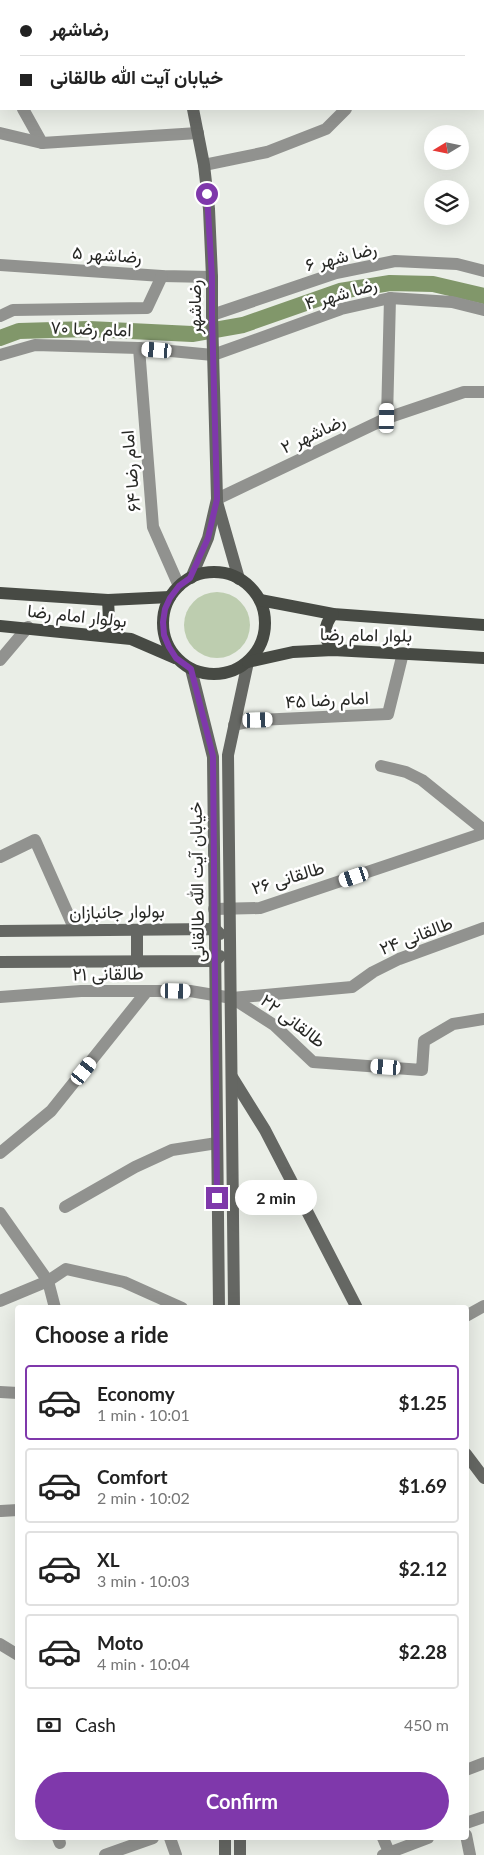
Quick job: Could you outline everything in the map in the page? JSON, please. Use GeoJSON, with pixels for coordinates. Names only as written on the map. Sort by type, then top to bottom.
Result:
{"type":"FeatureCollection","features":[{"type":"Feature","properties":{"kind":"main road","name":"رضاشهر"},"geometry":{"type":"LineString","coordinates":[[193,110],[204,165],[209,209],[216,503]]}},
{"type":"Feature","properties":{"kind":"main road"},"geometry":{"type":"LineString","coordinates":[[190,578],[208,538],[216,503]]}},
{"type":"Feature","properties":{"kind":"main road"},"geometry":{"type":"LineString","coordinates":[[216,503],[239,579]]}},
{"type":"Feature","properties":{"kind":"main road"},"geometry":{"type":"LineString","coordinates":[[206,572],[223,573],[239,579],[251,588],[260,600],[264,616],[264,633],[258,649],[248,662],[232,671],[214,675],[202,674],[191,669],[176,658],[164,635],[164,616],[170,598],[179,586],[190,578],[206,572]]}},
{"type":"Feature","properties":{"kind":"main road","name":"بولوار امام رضا"},"geometry":{"type":"LineString","coordinates":[[0,593],[108,600],[170,598]]}},
{"type":"Feature","properties":{"kind":"main road"},"geometry":{"type":"LineString","coordinates":[[104,634],[109,619],[108,600]]}},
{"type":"Feature","properties":{"kind":"main road","name":"بلوار امام رضا"},"geometry":{"type":"LineString","coordinates":[[260,600],[333,614],[484,625]]}},
{"type":"Feature","properties":{"kind":"main road"},"geometry":{"type":"LineString","coordinates":[[333,614],[326,625],[325,632],[326,638],[333,650]]}},
{"type":"Feature","properties":{"kind":"main road","name":"بولوار امام رضا"},"geometry":{"type":"LineString","coordinates":[[0,626],[104,634],[131,639],[176,658]]}},
{"type":"Feature","properties":{"kind":"main road","name":"بلوار امام رضا"},"geometry":{"type":"LineString","coordinates":[[248,662],[292,652],[333,650],[484,658]]}},
{"type":"Feature","properties":{"kind":"main road","name":"خیابان آیت الله طالقانی"},"geometry":{"type":"LineString","coordinates":[[234,1305],[228,755],[248,662]]}},
{"type":"Feature","properties":{"kind":"main road","name":"خیابان آیت الله طالقانی"},"geometry":{"type":"LineString","coordinates":[[191,669],[213,756],[219,1305]]}},
{"type":"Feature","properties":{"kind":"main road"},"geometry":{"type":"LineString","coordinates":[[0,962],[214,961],[230,945],[215,929]]}},
{"type":"Feature","properties":{"kind":"main road","name":"بولوار جانبازان"},"geometry":{"type":"LineString","coordinates":[[0,931],[215,929]]}},
{"type":"Feature","properties":{"kind":"main road"},"geometry":{"type":"LineString","coordinates":[[137,930],[137,962]]}},
{"type":"Feature","properties":{"kind":"main road"},"geometry":{"type":"LineString","coordinates":[[216,1055],[265,1130],[355,1305]]}},
{"type":"Feature","properties":{"kind":"main road"},"geometry":{"type":"LineString","coordinates":[[469,1458],[484,1478]]}},
{"type":"Feature","properties":{"kind":"main road"},"geometry":{"type":"LineString","coordinates":[[224,1840],[225,1855]]}},
{"type":"Feature","properties":{"kind":"main road"},"geometry":{"type":"LineString","coordinates":[[240,1840],[240,1855]]}},
{"type":"Feature","properties":{"kind":"street"},"geometry":{"type":"LineString","coordinates":[[24,110],[42,143]]}},
{"type":"Feature","properties":{"kind":"street"},"geometry":{"type":"LineString","coordinates":[[204,165],[267,152],[326,129],[345,110]]}},
{"type":"Feature","properties":{"kind":"street"},"geometry":{"type":"LineString","coordinates":[[0,133],[42,143],[198,133]]}},
{"type":"Feature","properties":{"kind":"street","name":"رضا شهر ۶"},"geometry":{"type":"LineString","coordinates":[[212,315],[336,273],[395,261],[457,264],[484,271]]}},
{"type":"Feature","properties":{"kind":"street","name":"رضاشهر ۵"},"geometry":{"type":"LineString","coordinates":[[0,265],[162,276],[212,277]]}},
{"type":"Feature","properties":{"kind":"street"},"geometry":{"type":"LineString","coordinates":[[0,316],[13,310],[147,308],[162,276]]}},
{"type":"Feature","properties":{"kind":"street"},"geometry":{"type":"LineString","coordinates":[[387,418],[390,298]]}},
{"type":"Feature","properties":{"kind":"street","name":"رضا شهر ۴"},"geometry":{"type":"LineString","coordinates":[[213,355],[341,309],[390,298],[452,302],[484,310]]}},
{"type":"Feature","properties":{"kind":"street","name":"امام رضا ۷۰"},"geometry":{"type":"LineString","coordinates":[[0,355],[35,346],[139,348],[213,355]]}},
{"type":"Feature","properties":{"kind":"street","name":"امام رضا ۶۴"},"geometry":{"type":"LineString","coordinates":[[139,348],[153,527],[179,586]]}},
{"type":"Feature","properties":{"kind":"street","name":"رضاشهر ۲"},"geometry":{"type":"LineString","coordinates":[[216,503],[387,418],[464,392],[484,392]]}},
{"type":"Feature","properties":{"kind":"street"},"geometry":{"type":"LineString","coordinates":[[0,660],[28,627]]}},
{"type":"Feature","properties":{"kind":"street","name":"امام رضا ۴۵"},"geometry":{"type":"LineString","coordinates":[[234,725],[258,720],[388,714],[403,653]]}},
{"type":"Feature","properties":{"kind":"street"},"geometry":{"type":"LineString","coordinates":[[381,766],[406,772],[422,780],[484,831]]}},
{"type":"Feature","properties":{"kind":"street","name":"طالقانی ۲۶"},"geometry":{"type":"LineString","coordinates":[[214,908],[260,908],[484,831]]}},
{"type":"Feature","properties":{"kind":"street"},"geometry":{"type":"LineString","coordinates":[[0,857],[35,840],[75,930]]}},
{"type":"Feature","properties":{"kind":"street","name":"طالقانی ۲۴"},"geometry":{"type":"LineString","coordinates":[[216,995],[232,998],[352,987],[373,972],[399,959],[484,928]]}},
{"type":"Feature","properties":{"kind":"street","name":"طالقانی ۲۱"},"geometry":{"type":"LineString","coordinates":[[0,997],[81,991],[190,991],[216,995]]}},
{"type":"Feature","properties":{"kind":"street"},"geometry":{"type":"LineString","coordinates":[[0,1153],[51,1111],[147,991]]}},
{"type":"Feature","properties":{"kind":"street","name":"طالقانی ۲۲"},"geometry":{"type":"LineString","coordinates":[[232,998],[274,1025],[313,1062],[422,1070],[424,1041],[453,1024],[484,1019]]}},
{"type":"Feature","properties":{"kind":"street"},"geometry":{"type":"LineString","coordinates":[[65,1207],[135,1167],[172,1150],[217,1142]]}},
{"type":"Feature","properties":{"kind":"street"},"geometry":{"type":"LineString","coordinates":[[0,1213],[48,1281],[54,1305]]}},
{"type":"Feature","properties":{"kind":"street"},"geometry":{"type":"LineString","coordinates":[[0,1301],[48,1281],[66,1269],[124,1282],[175,1305]]}},
{"type":"Feature","properties":{"kind":"street"},"geometry":{"type":"LineString","coordinates":[[469,1314],[484,1306]]}},
{"type":"Feature","properties":{"kind":"street"},"geometry":{"type":"LineString","coordinates":[[0,1392],[15,1393]]}},
{"type":"Feature","properties":{"kind":"street"},"geometry":{"type":"LineString","coordinates":[[1,1511],[15,1510]]}},
{"type":"Feature","properties":{"kind":"street"},"geometry":{"type":"LineString","coordinates":[[0,1644],[15,1653]]}},
{"type":"Feature","properties":{"kind":"street"},"geometry":{"type":"LineString","coordinates":[[469,1769],[484,1763]]}},
{"type":"Feature","properties":{"kind":"street"},"geometry":{"type":"LineString","coordinates":[[469,1822],[484,1817]]}},
{"type":"Feature","properties":{"kind":"street"},"geometry":{"type":"LineString","coordinates":[[105,1855],[147,1840]]}},
{"type":"Feature","properties":{"kind":"street"},"geometry":{"type":"LineString","coordinates":[[171,1840],[176,1855]]}},
{"type":"Feature","properties":{"kind":"street"},"geometry":{"type":"LineString","coordinates":[[383,1840],[386,1854],[423,1840]]}},
{"type":"Feature","properties":{"kind":"street"},"geometry":{"type":"LineString","coordinates":[[467,1840],[470,1855]]}},
{"type":"Feature","properties":{"kind":"green space"},"geometry":{"type":"Polygon","coordinates":[[[217,592],[229,595],[240,602],[247,613],[250,625],[247,637],[240,648],[229,655],[217,658],[205,655],[194,648],[187,637],[184,625],[187,613],[194,602],[205,595],[217,592]]]}},
{"type":"Feature","properties":{"kind":"waterway"},"geometry":{"type":"LineString","coordinates":[[0,338],[19,331],[89,329],[192,334],[243,325],[340,291],[390,283],[433,284],[484,296]]}},
{"type":"Feature","properties":{"kind":"route"},"geometry":{"type":"LineString","coordinates":[[207,194],[212,277],[217,499],[208,538],[190,578],[179,586],[170,598],[165,609],[163,622],[164,635],[169,647],[176,658],[191,669],[213,756],[217,1198]]}}]}
